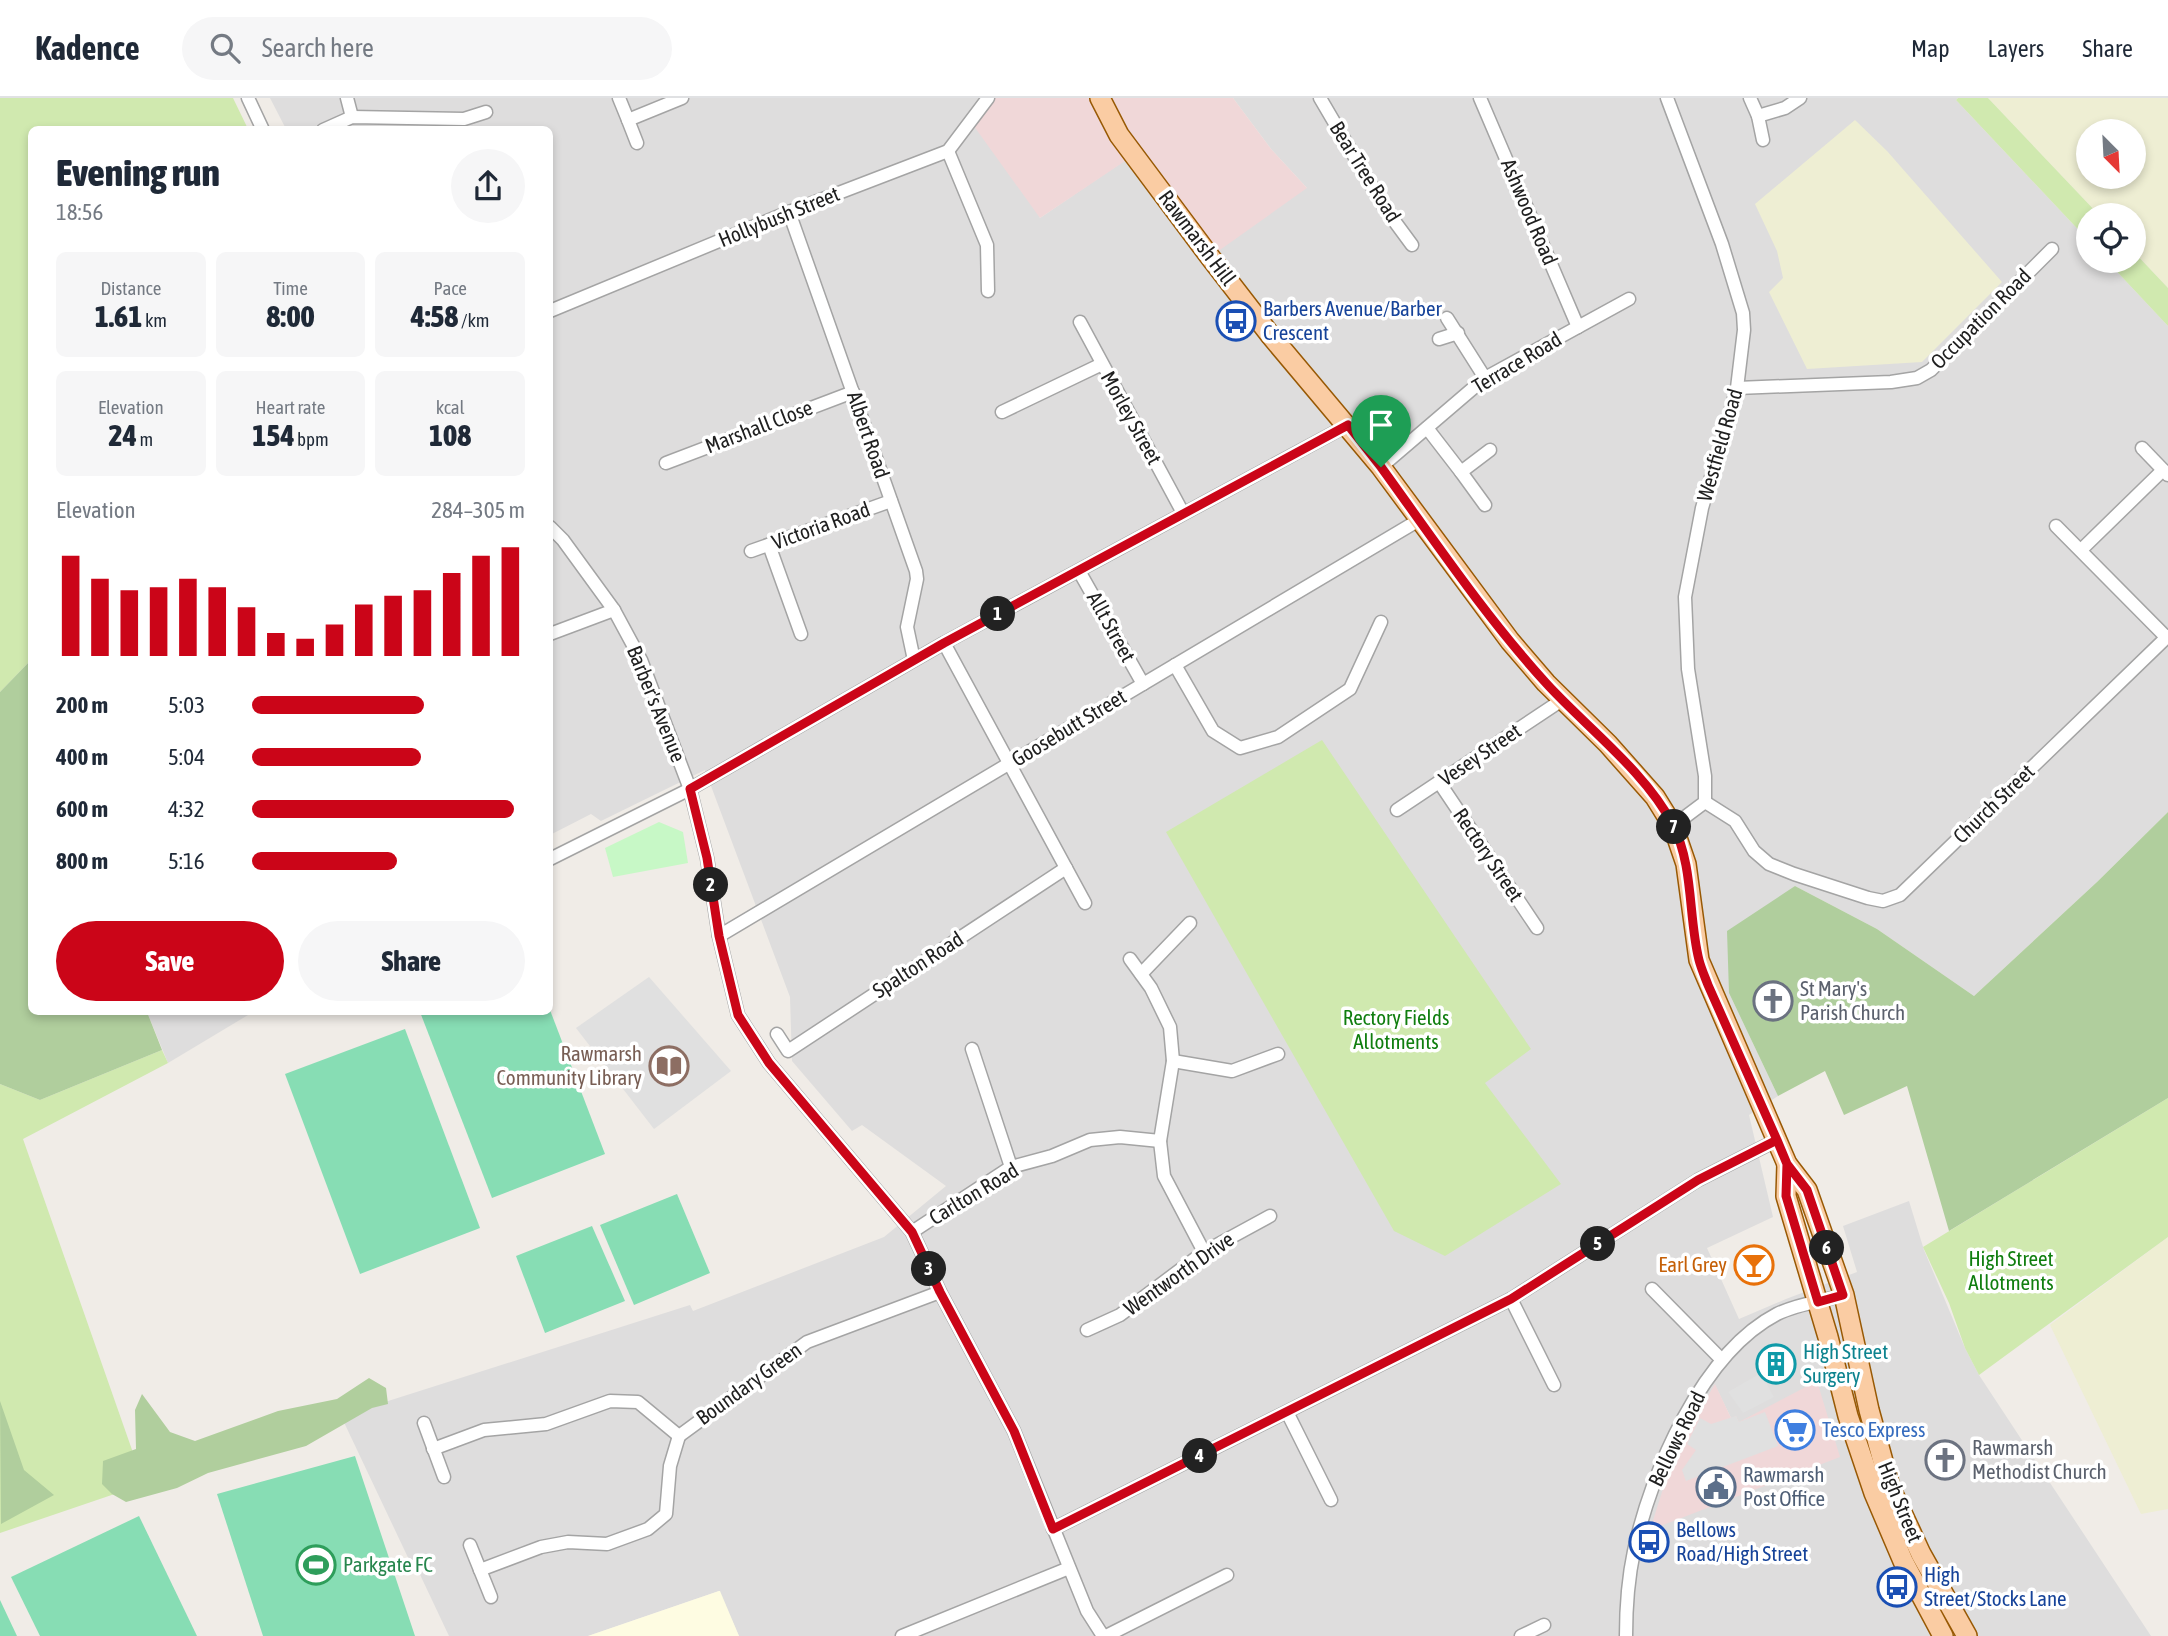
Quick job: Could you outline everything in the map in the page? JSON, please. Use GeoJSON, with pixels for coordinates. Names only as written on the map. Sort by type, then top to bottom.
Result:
{"type":"FeatureCollection","features":[{"type":"Feature","properties":{"kind":"main road","name":"Rawmarsh Hill"},"geometry":{"type":"LineString","coordinates":[[1100,98],[1119,135],[1210,257],[1271,336],[1381,467],[1510,641],[1655,797],[1673,825]]}},
{"type":"Feature","properties":{"kind":"main road","name":"High Street"},"geometry":{"type":"LineString","coordinates":[[1673,825],[1686,864],[1699,960],[1787,1164],[1807,1190],[1843,1295],[1890,1487],[1921,1554],[1967,1636]]}},
{"type":"Feature","properties":{"kind":"main road","name":"High Street"},"geometry":{"type":"LineString","coordinates":[[1787,1164],[1786,1196],[1848,1416],[1874,1493],[1903,1561],[1943,1636]]}},
{"type":"Feature","properties":{"kind":"street"},"geometry":{"type":"LineString","coordinates":[[248,98],[261,126]]}},
{"type":"Feature","properties":{"kind":"street"},"geometry":{"type":"LineString","coordinates":[[347,98],[352,117]]}},
{"type":"Feature","properties":{"kind":"street"},"geometry":{"type":"LineString","coordinates":[[619,98],[637,143]]}},
{"type":"Feature","properties":{"kind":"street"},"geometry":{"type":"LineString","coordinates":[[628,120],[682,98]]}},
{"type":"Feature","properties":{"kind":"street"},"geometry":{"type":"LineString","coordinates":[[988,98],[948,151],[987,245],[988,291]]}},
{"type":"Feature","properties":{"kind":"street","name":"Bear Tree Road"},"geometry":{"type":"LineString","coordinates":[[1320,98],[1384,207],[1412,245]]}},
{"type":"Feature","properties":{"kind":"street","name":"Ashwood Road"},"geometry":{"type":"LineString","coordinates":[[1480,98],[1578,327]]}},
{"type":"Feature","properties":{"kind":"street","name":"Westfield Road"},"geometry":{"type":"LineString","coordinates":[[1667,98],[1722,244],[1743,313],[1744,349],[1737,388],[1702,508],[1685,597],[1688,669],[1705,776],[1705,802]]}},
{"type":"Feature","properties":{"kind":"street"},"geometry":{"type":"LineString","coordinates":[[1750,98],[1758,116],[1763,140]]}},
{"type":"Feature","properties":{"kind":"street"},"geometry":{"type":"LineString","coordinates":[[1758,116],[1785,108],[1800,98]]}},
{"type":"Feature","properties":{"kind":"street"},"geometry":{"type":"LineString","coordinates":[[332,126],[352,117],[391,123],[465,124],[486,112]]}},
{"type":"Feature","properties":{"kind":"street","name":"Hollybush Street"},"geometry":{"type":"LineString","coordinates":[[553,310],[789,212],[948,151]]}},
{"type":"Feature","properties":{"kind":"street","name":"Albert Road"},"geometry":{"type":"LineString","coordinates":[[789,212],[917,575],[907,627],[914,660]]}},
{"type":"Feature","properties":{"kind":"street","name":"Occupation Road"},"geometry":{"type":"LineString","coordinates":[[1737,388],[1864,384],[1917,378],[1931,370],[2052,248]]}},
{"type":"Feature","properties":{"kind":"street","name":"Terrace Road"},"geometry":{"type":"LineString","coordinates":[[1381,467],[1485,378],[1629,299]]}},
{"type":"Feature","properties":{"kind":"street"},"geometry":{"type":"LineString","coordinates":[[1447,318],[1485,378]]}},
{"type":"Feature","properties":{"kind":"street","name":"Morley Street"},"geometry":{"type":"LineString","coordinates":[[1080,322],[1183,513]]}},
{"type":"Feature","properties":{"kind":"street"},"geometry":{"type":"LineString","coordinates":[[1439,339],[1458,333]]}},
{"type":"Feature","properties":{"kind":"street"},"geometry":{"type":"LineString","coordinates":[[1002,412],[1102,364]]}},
{"type":"Feature","properties":{"kind":"street","name":"Marshall Close"},"geometry":{"type":"LineString","coordinates":[[666,463],[853,392]]}},
{"type":"Feature","properties":{"kind":"street"},"geometry":{"type":"LineString","coordinates":[[553,858],[690,789],[944,643],[1348,425]]}},
{"type":"Feature","properties":{"kind":"street"},"geometry":{"type":"LineString","coordinates":[[1427,428],[1485,505]]}},
{"type":"Feature","properties":{"kind":"street"},"geometry":{"type":"LineString","coordinates":[[2081,550],[2166,473],[2142,448]]}},
{"type":"Feature","properties":{"kind":"street"},"geometry":{"type":"LineString","coordinates":[[1461,472],[1490,450]]}},
{"type":"Feature","properties":{"kind":"street","name":"Victoria Road"},"geometry":{"type":"LineString","coordinates":[[751,551],[891,501]]}},
{"type":"Feature","properties":{"kind":"street","name":"Goosebutt Street"},"geometry":{"type":"LineString","coordinates":[[719,936],[1419,520]]}},
{"type":"Feature","properties":{"kind":"street"},"geometry":{"type":"LineString","coordinates":[[2056,526],[2167,636]]}},
{"type":"Feature","properties":{"kind":"street","name":"Barber's Avenue"},"geometry":{"type":"LineString","coordinates":[[553,530],[614,610],[641,660],[690,789],[707,858],[719,936],[738,1015],[762,1052],[912,1232],[940,1292],[1014,1431],[1087,1611],[1105,1636]]}},
{"type":"Feature","properties":{"kind":"street"},"geometry":{"type":"LineString","coordinates":[[769,545],[802,634]]}},
{"type":"Feature","properties":{"kind":"street","name":"Allt Street"},"geometry":{"type":"LineString","coordinates":[[1079,571],[1143,684]]}},
{"type":"Feature","properties":{"kind":"street"},"geometry":{"type":"LineString","coordinates":[[553,633],[614,610]]}},
{"type":"Feature","properties":{"kind":"street"},"geometry":{"type":"LineString","coordinates":[[1175,665],[1213,731],[1240,748],[1279,737],[1350,689],[1381,622]]}},
{"type":"Feature","properties":{"kind":"street","name":"Church Street"},"geometry":{"type":"LineString","coordinates":[[1705,802],[1734,821],[1754,851],[1769,864],[1868,898],[1883,901],[1900,895],[2167,636]]}},
{"type":"Feature","properties":{"kind":"street"},"geometry":{"type":"LineString","coordinates":[[944,643],[1085,903]]}},
{"type":"Feature","properties":{"kind":"street","name":"Vesey Street"},"geometry":{"type":"LineString","coordinates":[[1397,810],[1562,700]]}},
{"type":"Feature","properties":{"kind":"street","name":"Rectory Street"},"geometry":{"type":"LineString","coordinates":[[1439,782],[1537,928]]}},
{"type":"Feature","properties":{"kind":"street"},"geometry":{"type":"LineString","coordinates":[[1673,825],[1705,802]]}},
{"type":"Feature","properties":{"kind":"street","name":"Spalton Road"},"geometry":{"type":"LineString","coordinates":[[777,1034],[788,1051],[1066,868]]}},
{"type":"Feature","properties":{"kind":"street"},"geometry":{"type":"LineString","coordinates":[[1141,974],[1190,923]]}},
{"type":"Feature","properties":{"kind":"street"},"geometry":{"type":"LineString","coordinates":[[1130,959],[1152,988],[1170,1027],[1173,1061],[1160,1141],[1164,1176],[1204,1252]]}},
{"type":"Feature","properties":{"kind":"street"},"geometry":{"type":"LineString","coordinates":[[972,1049],[1011,1167]]}},
{"type":"Feature","properties":{"kind":"street"},"geometry":{"type":"LineString","coordinates":[[1173,1061],[1232,1071],[1278,1054]]}},
{"type":"Feature","properties":{"kind":"street","name":"Carlton Road"},"geometry":{"type":"LineString","coordinates":[[912,1232],[1011,1167],[1052,1156],[1090,1140],[1120,1137],[1160,1141]]}},
{"type":"Feature","properties":{"kind":"street"},"geometry":{"type":"LineString","coordinates":[[1053,1529],[1511,1299],[1698,1180],[1777,1140]]}},
{"type":"Feature","properties":{"kind":"street","name":"Wentworth Drive"},"geometry":{"type":"LineString","coordinates":[[1087,1330],[1121,1315],[1204,1252],[1270,1216]]}},
{"type":"Feature","properties":{"kind":"street"},"geometry":{"type":"LineString","coordinates":[[1653,1289],[1721,1360]]}},
{"type":"Feature","properties":{"kind":"street","name":"Boundary Green"},"geometry":{"type":"LineString","coordinates":[[480,1570],[541,1547],[568,1542],[607,1544],[648,1529],[666,1514],[670,1466],[679,1436],[807,1342],[940,1292]]}},
{"type":"Feature","properties":{"kind":"street","name":"Bellows Road"},"geometry":{"type":"LineString","coordinates":[[1626,1636],[1627,1597],[1633,1552],[1644,1510],[1660,1469],[1686,1416],[1721,1360],[1757,1327],[1777,1314],[1843,1295]]}},
{"type":"Feature","properties":{"kind":"street"},"geometry":{"type":"LineString","coordinates":[[1511,1299],[1553,1385]]}},
{"type":"Feature","properties":{"kind":"street","name":"Boundary Green"},"geometry":{"type":"LineString","coordinates":[[433,1449],[484,1430],[546,1424],[610,1401],[638,1402],[679,1436]]}},
{"type":"Feature","properties":{"kind":"street"},"geometry":{"type":"LineString","coordinates":[[1287,1412],[1331,1500]]}},
{"type":"Feature","properties":{"kind":"street"},"geometry":{"type":"LineString","coordinates":[[424,1423],[444,1477]]}},
{"type":"Feature","properties":{"kind":"street"},"geometry":{"type":"LineString","coordinates":[[470,1545],[491,1597]]}},
{"type":"Feature","properties":{"kind":"street"},"geometry":{"type":"LineString","coordinates":[[902,1636],[1069,1569]]}},
{"type":"Feature","properties":{"kind":"street"},"geometry":{"type":"LineString","coordinates":[[1105,1636],[1227,1575]]}},
{"type":"Feature","properties":{"kind":"street"},"geometry":{"type":"LineString","coordinates":[[1521,1636],[1544,1625]]}},
{"type":"Feature","properties":{"kind":"shaded area"},"geometry":{"type":"Polygon","coordinates":[[[270,98],[985,98],[1040,218],[1134,154],[1307,188],[1271,149],[1233,98],[1958,98],[1956,100],[2076,227],[2076,273],[2118,273],[2168,326],[2168,812],[1974,996],[1877,929],[1795,886],[1729,993],[1778,1096],[1749,1115],[1773,1217],[1707,1248],[1739,1319],[1857,1272],[1843,1226],[1909,1201],[1924,1250],[1979,1375],[2151,1636],[739,1636],[719,1591],[588,1636],[449,1636],[415,1564],[412,1566],[341,1416],[690,1305],[693,1311],[884,1237],[946,1186],[862,1125],[852,1131],[792,1061],[790,997],[705,770],[601,821],[591,814],[553,833],[553,126],[284,126],[270,98]],[[1715,1385],[1675,1451],[1651,1530],[1738,1422],[1731,1418],[1715,1385]]]}},
{"type":"Feature","properties":{"kind":"shaded area"},"geometry":{"type":"Polygon","coordinates":[[[985,98],[1233,98],[1271,149],[1307,188],[1210,257],[1134,155],[1040,218],[971,122],[985,98]]]}},
{"type":"Feature","properties":{"kind":"shaded area"},"geometry":{"type":"Polygon","coordinates":[[[649,977],[731,1071],[654,1129],[576,1028],[649,977]]]}},
{"type":"Feature","properties":{"kind":"shaded area"},"geometry":{"type":"Polygon","coordinates":[[[148,1015],[248,1015],[168,1063],[148,1015]]]}},
{"type":"Feature","properties":{"kind":"shaded area"},"geometry":{"type":"Polygon","coordinates":[[[1761,1373],[1774,1397],[1743,1413],[1728,1392],[1761,1373]]]}},
{"type":"Feature","properties":{"kind":"shaded area"},"geometry":{"type":"Polygon","coordinates":[[[1817,1381],[1840,1457],[1650,1530],[1675,1451],[1715,1384],[1731,1418],[1736,1416],[1739,1422],[1817,1381]]]}},
{"type":"Feature","properties":{"kind":"shaded area"},"geometry":{"type":"Polygon","coordinates":[[[1765,1412],[1778,1446],[1686,1481],[1682,1470],[1696,1450],[1687,1444],[1700,1418],[1711,1424],[1736,1416],[1739,1422],[1765,1412]]]}},
{"type":"Feature","properties":{"kind":"shaded area"},"geometry":{"type":"Polygon","coordinates":[[[719,1591],[739,1636],[588,1636],[719,1591]]]}},
{"type":"Feature","properties":{"kind":"green space"},"geometry":{"type":"Polygon","coordinates":[[[0,98],[233,98],[247,126],[28,126],[28,663],[0,692],[0,98]]]}},
{"type":"Feature","properties":{"kind":"green space"},"geometry":{"type":"Polygon","coordinates":[[[1988,98],[2168,98],[2168,288],[2146,265],[2146,203],[2088,203],[1988,98]]]}},
{"type":"Feature","properties":{"kind":"green space"},"geometry":{"type":"Polygon","coordinates":[[[1988,98],[2088,203],[2076,203],[2076,227],[1956,100],[1988,98]]]}},
{"type":"Feature","properties":{"kind":"green space"},"geometry":{"type":"Polygon","coordinates":[[[1855,120],[1887,151],[2002,282],[1922,362],[1807,369],[1769,292],[1783,278],[1777,251],[1755,204],[1855,120]]]}},
{"type":"Feature","properties":{"kind":"green space"},"geometry":{"type":"Polygon","coordinates":[[[2146,265],[2168,288],[2168,326],[2118,273],[2146,273],[2146,265]]]}},
{"type":"Feature","properties":{"kind":"green space"},"geometry":{"type":"Polygon","coordinates":[[[28,663],[28,1015],[148,1015],[162,1050],[40,1100],[0,1084],[0,692],[28,663]]]}},
{"type":"Feature","properties":{"kind":"green space","name":"Rectory Fields Allotments"},"geometry":{"type":"Polygon","coordinates":[[[1322,740],[1531,1049],[1485,1083],[1561,1184],[1445,1256],[1394,1231],[1166,832],[1322,740]]]}},
{"type":"Feature","properties":{"kind":"green space"},"geometry":{"type":"Polygon","coordinates":[[[2168,812],[2168,1098],[1949,1231],[1907,1086],[1844,1115],[1825,1071],[1778,1096],[1729,993],[1727,931],[1795,886],[1877,929],[1974,996],[2168,812]]]}},
{"type":"Feature","properties":{"kind":"green space"},"geometry":{"type":"Polygon","coordinates":[[[659,822],[683,832],[688,863],[613,877],[605,848],[659,822]]]}},
{"type":"Feature","properties":{"kind":"green space"},"geometry":{"type":"Polygon","coordinates":[[[421,1015],[552,1015],[605,1154],[492,1198],[421,1015]]]}},
{"type":"Feature","properties":{"kind":"green space"},"geometry":{"type":"Polygon","coordinates":[[[405,1029],[480,1228],[360,1274],[285,1074],[405,1029]]]}},
{"type":"Feature","properties":{"kind":"green space"},"geometry":{"type":"Polygon","coordinates":[[[162,1050],[168,1063],[23,1139],[144,1484],[0,1533],[0,1084],[40,1100],[162,1050]]]}},
{"type":"Feature","properties":{"kind":"green space","name":"High Street Allotments"},"geometry":{"type":"Polygon","coordinates":[[[2168,1098],[2168,1237],[1979,1375],[1923,1247],[2168,1098]]]}},
{"type":"Feature","properties":{"kind":"green space"},"geometry":{"type":"Polygon","coordinates":[[[677,1194],[710,1273],[634,1305],[600,1225],[677,1194]]]}},
{"type":"Feature","properties":{"kind":"green space"},"geometry":{"type":"Polygon","coordinates":[[[592,1226],[625,1301],[545,1333],[516,1256],[592,1226]]]}},
{"type":"Feature","properties":{"kind":"green space"},"geometry":{"type":"Polygon","coordinates":[[[2168,1237],[2168,1509],[2141,1514],[2050,1325],[2168,1237]]]}},
{"type":"Feature","properties":{"kind":"green space"},"geometry":{"type":"Polygon","coordinates":[[[369,1378],[386,1388],[388,1404],[372,1408],[306,1446],[208,1473],[177,1488],[126,1502],[102,1484],[103,1461],[136,1449],[135,1410],[142,1394],[170,1432],[195,1441],[278,1411],[337,1399],[369,1378]]]}},
{"type":"Feature","properties":{"kind":"green space"},"geometry":{"type":"Polygon","coordinates":[[[0,1401],[24,1470],[54,1495],[1,1524],[0,1401]]]}},
{"type":"Feature","properties":{"kind":"green space","name":"Parkgate FC"},"geometry":{"type":"Polygon","coordinates":[[[355,1456],[415,1636],[263,1636],[217,1494],[355,1456]]]}},
{"type":"Feature","properties":{"kind":"green space"},"geometry":{"type":"Polygon","coordinates":[[[139,1516],[197,1636],[40,1636],[11,1577],[139,1516]]]}},
{"type":"Feature","properties":{"kind":"green space"},"geometry":{"type":"Polygon","coordinates":[[[0,1600],[17,1636],[0,1636],[0,1600]]]}},
{"type":"Feature","properties":{"kind":"place","name":"Barbers Avenue/Barber Crescent"},"geometry":{"type":"Point","coordinates":[1236,321]}},
{"type":"Feature","properties":{"kind":"place","name":"St Mary's Parish Church"},"geometry":{"type":"Point","coordinates":[1773,1001]}},
{"type":"Feature","properties":{"kind":"place","name":"Rawmarsh Community Library"},"geometry":{"type":"Point","coordinates":[669,1066]}},
{"type":"Feature","properties":{"kind":"place","name":"Earl Grey"},"geometry":{"type":"Point","coordinates":[1754,1265]}},
{"type":"Feature","properties":{"kind":"place","name":"High Street Surgery"},"geometry":{"type":"Point","coordinates":[1776,1364]}},
{"type":"Feature","properties":{"kind":"place","name":"Tesco Express"},"geometry":{"type":"Point","coordinates":[1795,1430]}},
{"type":"Feature","properties":{"kind":"place","name":"Rawmarsh Methodist Church"},"geometry":{"type":"Point","coordinates":[1945,1460]}},
{"type":"Feature","properties":{"kind":"place","name":"Rawmarsh Post Office"},"geometry":{"type":"Point","coordinates":[1716,1487]}},
{"type":"Feature","properties":{"kind":"place","name":"Bellows Road/High Street"},"geometry":{"type":"Point","coordinates":[1649,1542]}},
{"type":"Feature","properties":{"kind":"place","name":"Parkgate FC"},"geometry":{"type":"Point","coordinates":[316,1565]}},
{"type":"Feature","properties":{"kind":"place","name":"High Street/Stocks Lane"},"geometry":{"type":"Point","coordinates":[1897,1587]}},
{"type":"Feature","properties":{"kind":"route"},"geometry":{"type":"LineString","coordinates":[[1381,467],[1348,425],[944,643],[690,789],[707,858],[719,936],[738,1015],[769,1063],[912,1232],[940,1292],[1014,1431],[1053,1529],[1511,1299],[1698,1180],[1777,1140],[1787,1164],[1786,1196],[1818,1302],[1843,1295],[1807,1190],[1787,1164],[1777,1140],[1708,985],[1699,960],[1686,864],[1673,825],[1655,797],[1608,744],[1546,683],[1510,641],[1381,467]]}}]}
